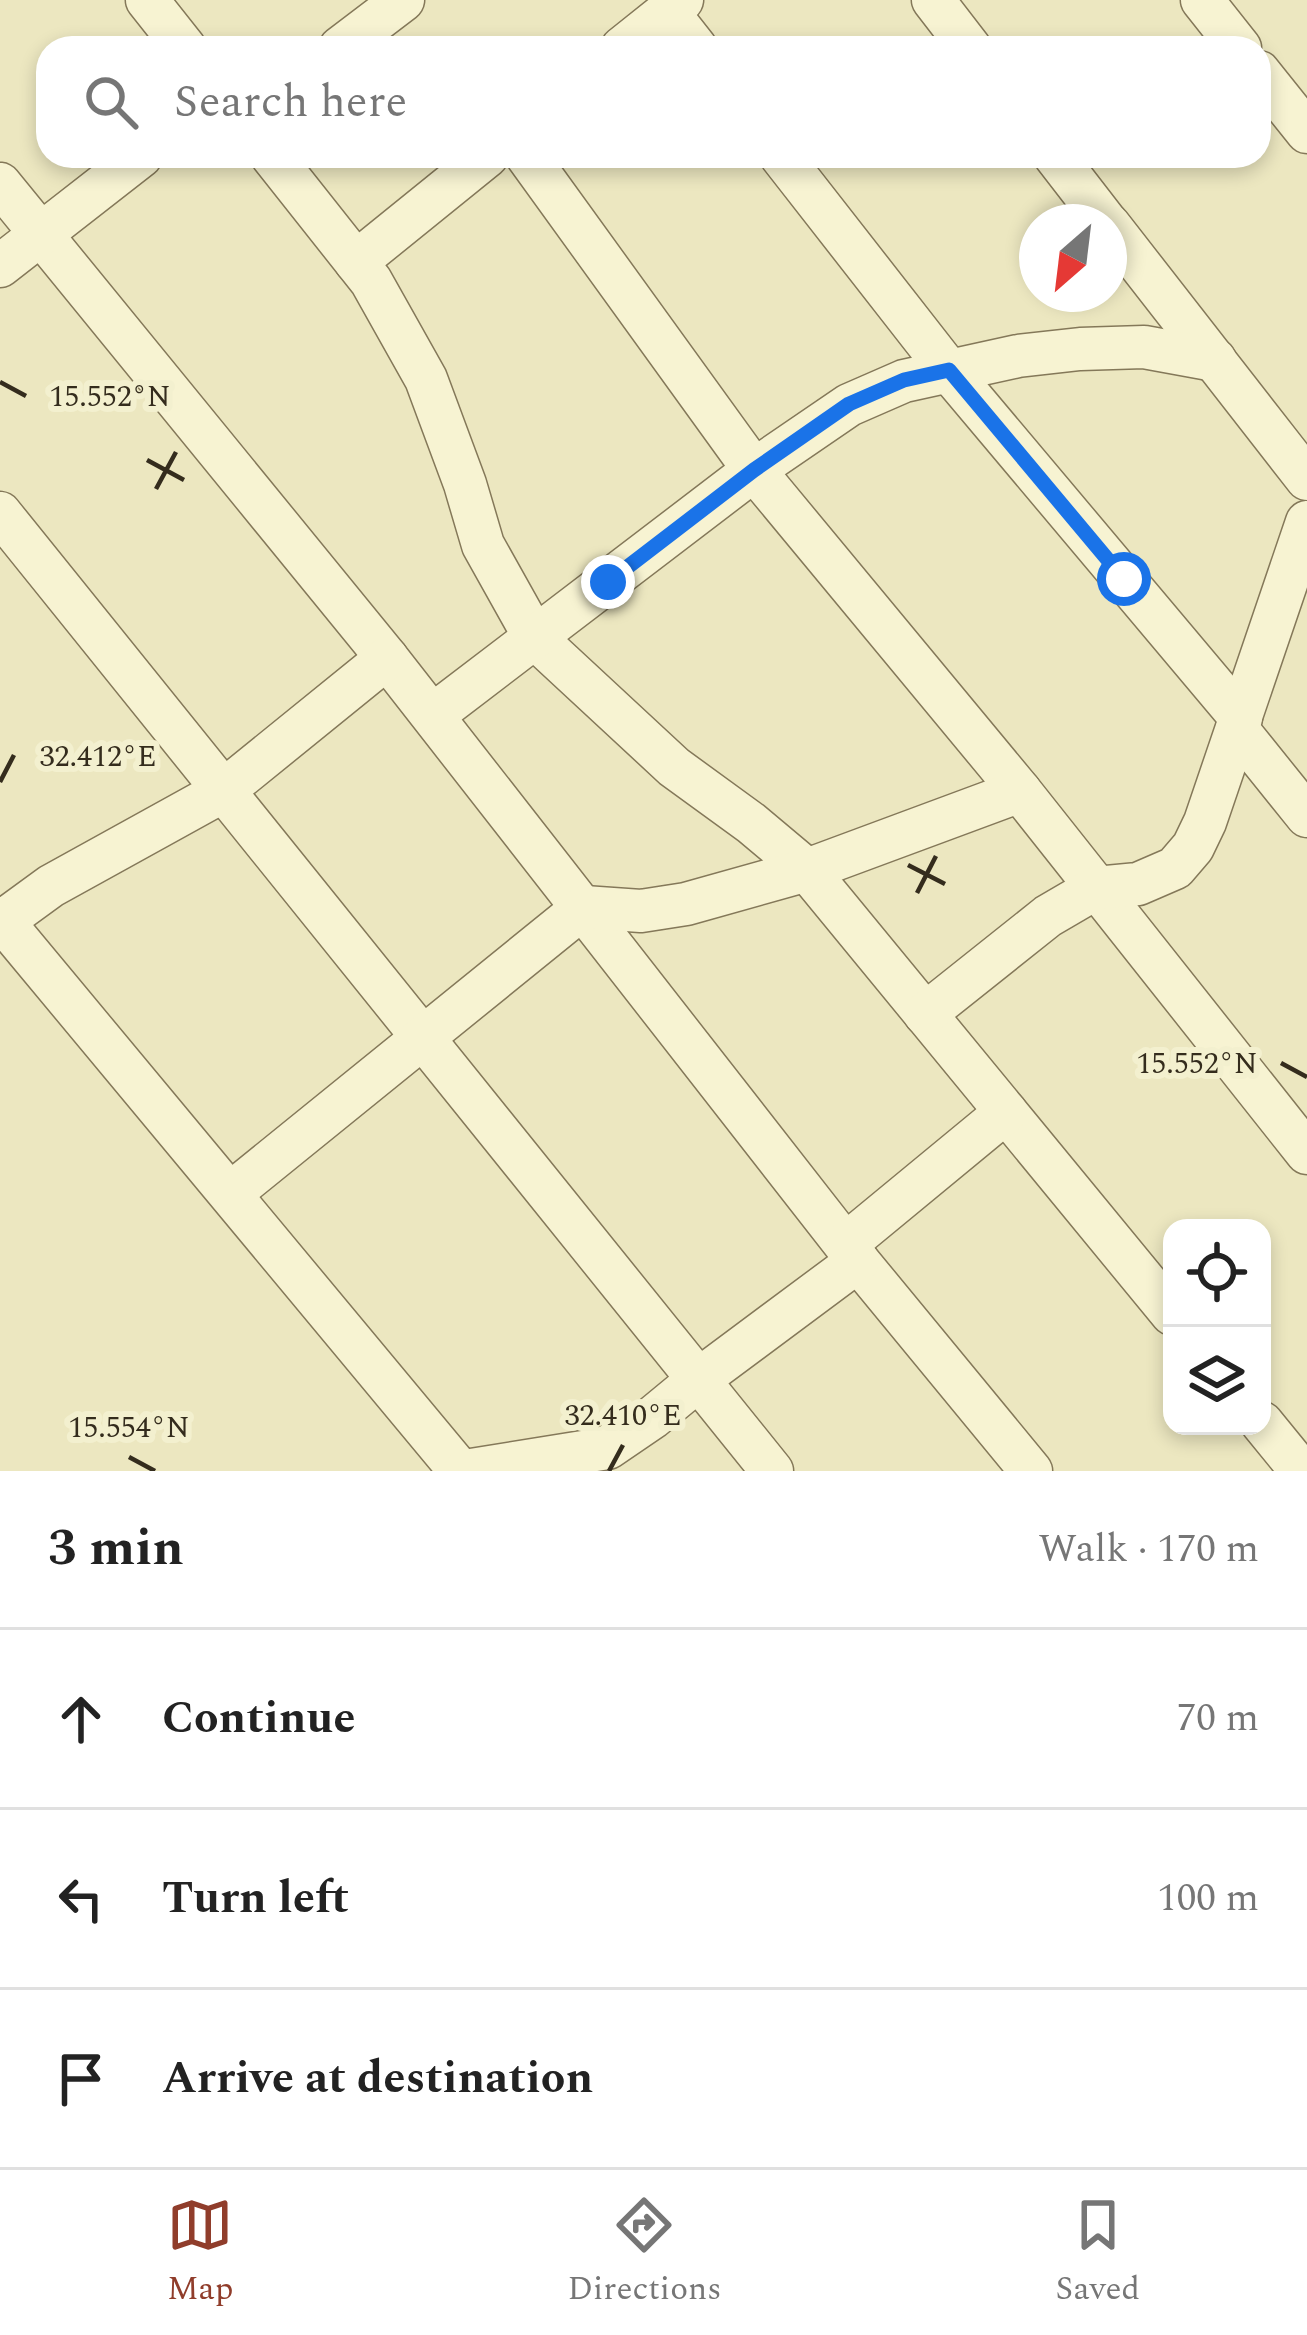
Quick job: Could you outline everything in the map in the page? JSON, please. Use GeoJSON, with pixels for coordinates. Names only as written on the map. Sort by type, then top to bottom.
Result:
{"type":"FeatureCollection","features":[{"type":"Feature","properties":{"kind":"street"},"geometry":{"type":"LineString","coordinates":[[147,0],[176,36]]}},
{"type":"Feature","properties":{"kind":"street"},"geometry":{"type":"LineString","coordinates":[[356,36],[403,0]]}},
{"type":"Feature","properties":{"kind":"street"},"geometry":{"type":"LineString","coordinates":[[933,0],[961,36]]}},
{"type":"Feature","properties":{"kind":"street"},"geometry":{"type":"LineString","coordinates":[[1202,0],[1230,36]]}},
{"type":"Feature","properties":{"kind":"street"},"geometry":{"type":"LineString","coordinates":[[637,36],[674,6],[690,36]]}},
{"type":"Feature","properties":{"kind":"street"},"geometry":{"type":"LineString","coordinates":[[1271,86],[1307,132]]}},
{"type":"Feature","properties":{"kind":"street"},"geometry":{"type":"LineString","coordinates":[[0,266],[126,168]]}},
{"type":"Feature","properties":{"kind":"street"},"geometry":{"type":"LineString","coordinates":[[282,168],[371,281],[426,379],[483,544],[535,638],[674,767],[807,870],[1163,1303]]}},
{"type":"Feature","properties":{"kind":"street"},"geometry":{"type":"LineString","coordinates":[[356,262],[472,168]]}},
{"type":"Feature","properties":{"kind":"street"},"geometry":{"type":"LineString","coordinates":[[536,168],[754,470],[1020,791],[1307,1153]]}},
{"type":"Feature","properties":{"kind":"street"},"geometry":{"type":"LineString","coordinates":[[790,168],[1239,724],[1307,816]]}},
{"type":"Feature","properties":{"kind":"street"},"geometry":{"type":"LineString","coordinates":[[1064,168],[1092,204]]}},
{"type":"Feature","properties":{"kind":"street"},"geometry":{"type":"LineString","coordinates":[[0,184],[433,715],[852,1252],[1030,1471]]}},
{"type":"Feature","properties":{"kind":"street"},"geometry":{"type":"LineString","coordinates":[[1127,248],[1307,479]]}},
{"type":"Feature","properties":{"kind":"street"},"geometry":{"type":"LineString","coordinates":[[433,715],[754,470],[849,404],[904,380],[1018,356],[1144,347],[1215,360]]}},
{"type":"Feature","properties":{"kind":"street"},"geometry":{"type":"LineString","coordinates":[[0,513],[772,1471]]}},
{"type":"Feature","properties":{"kind":"street"},"geometry":{"type":"LineString","coordinates":[[926,1014],[1048,916],[1096,888],[1138,884],[1175,868],[1193,847],[1307,522]]}},
{"type":"Feature","properties":{"kind":"street"},"geometry":{"type":"LineString","coordinates":[[387,658],[223,791],[51,886],[1,920],[463,1471],[608,1448],[652,1418],[852,1252],[1006,1112]]}},
{"type":"Feature","properties":{"kind":"street"},"geometry":{"type":"LineString","coordinates":[[231,1193],[584,907],[641,911],[686,904],[807,870],[1020,791]]}},
{"type":"Feature","properties":{"kind":"street"},"geometry":{"type":"LineString","coordinates":[[1271,1434],[1294,1461]]}},
{"type":"Feature","properties":{"kind":"route"},"geometry":{"type":"LineString","coordinates":[[608,582],[849,404],[904,380],[949,370],[1124,579]]}}]}
